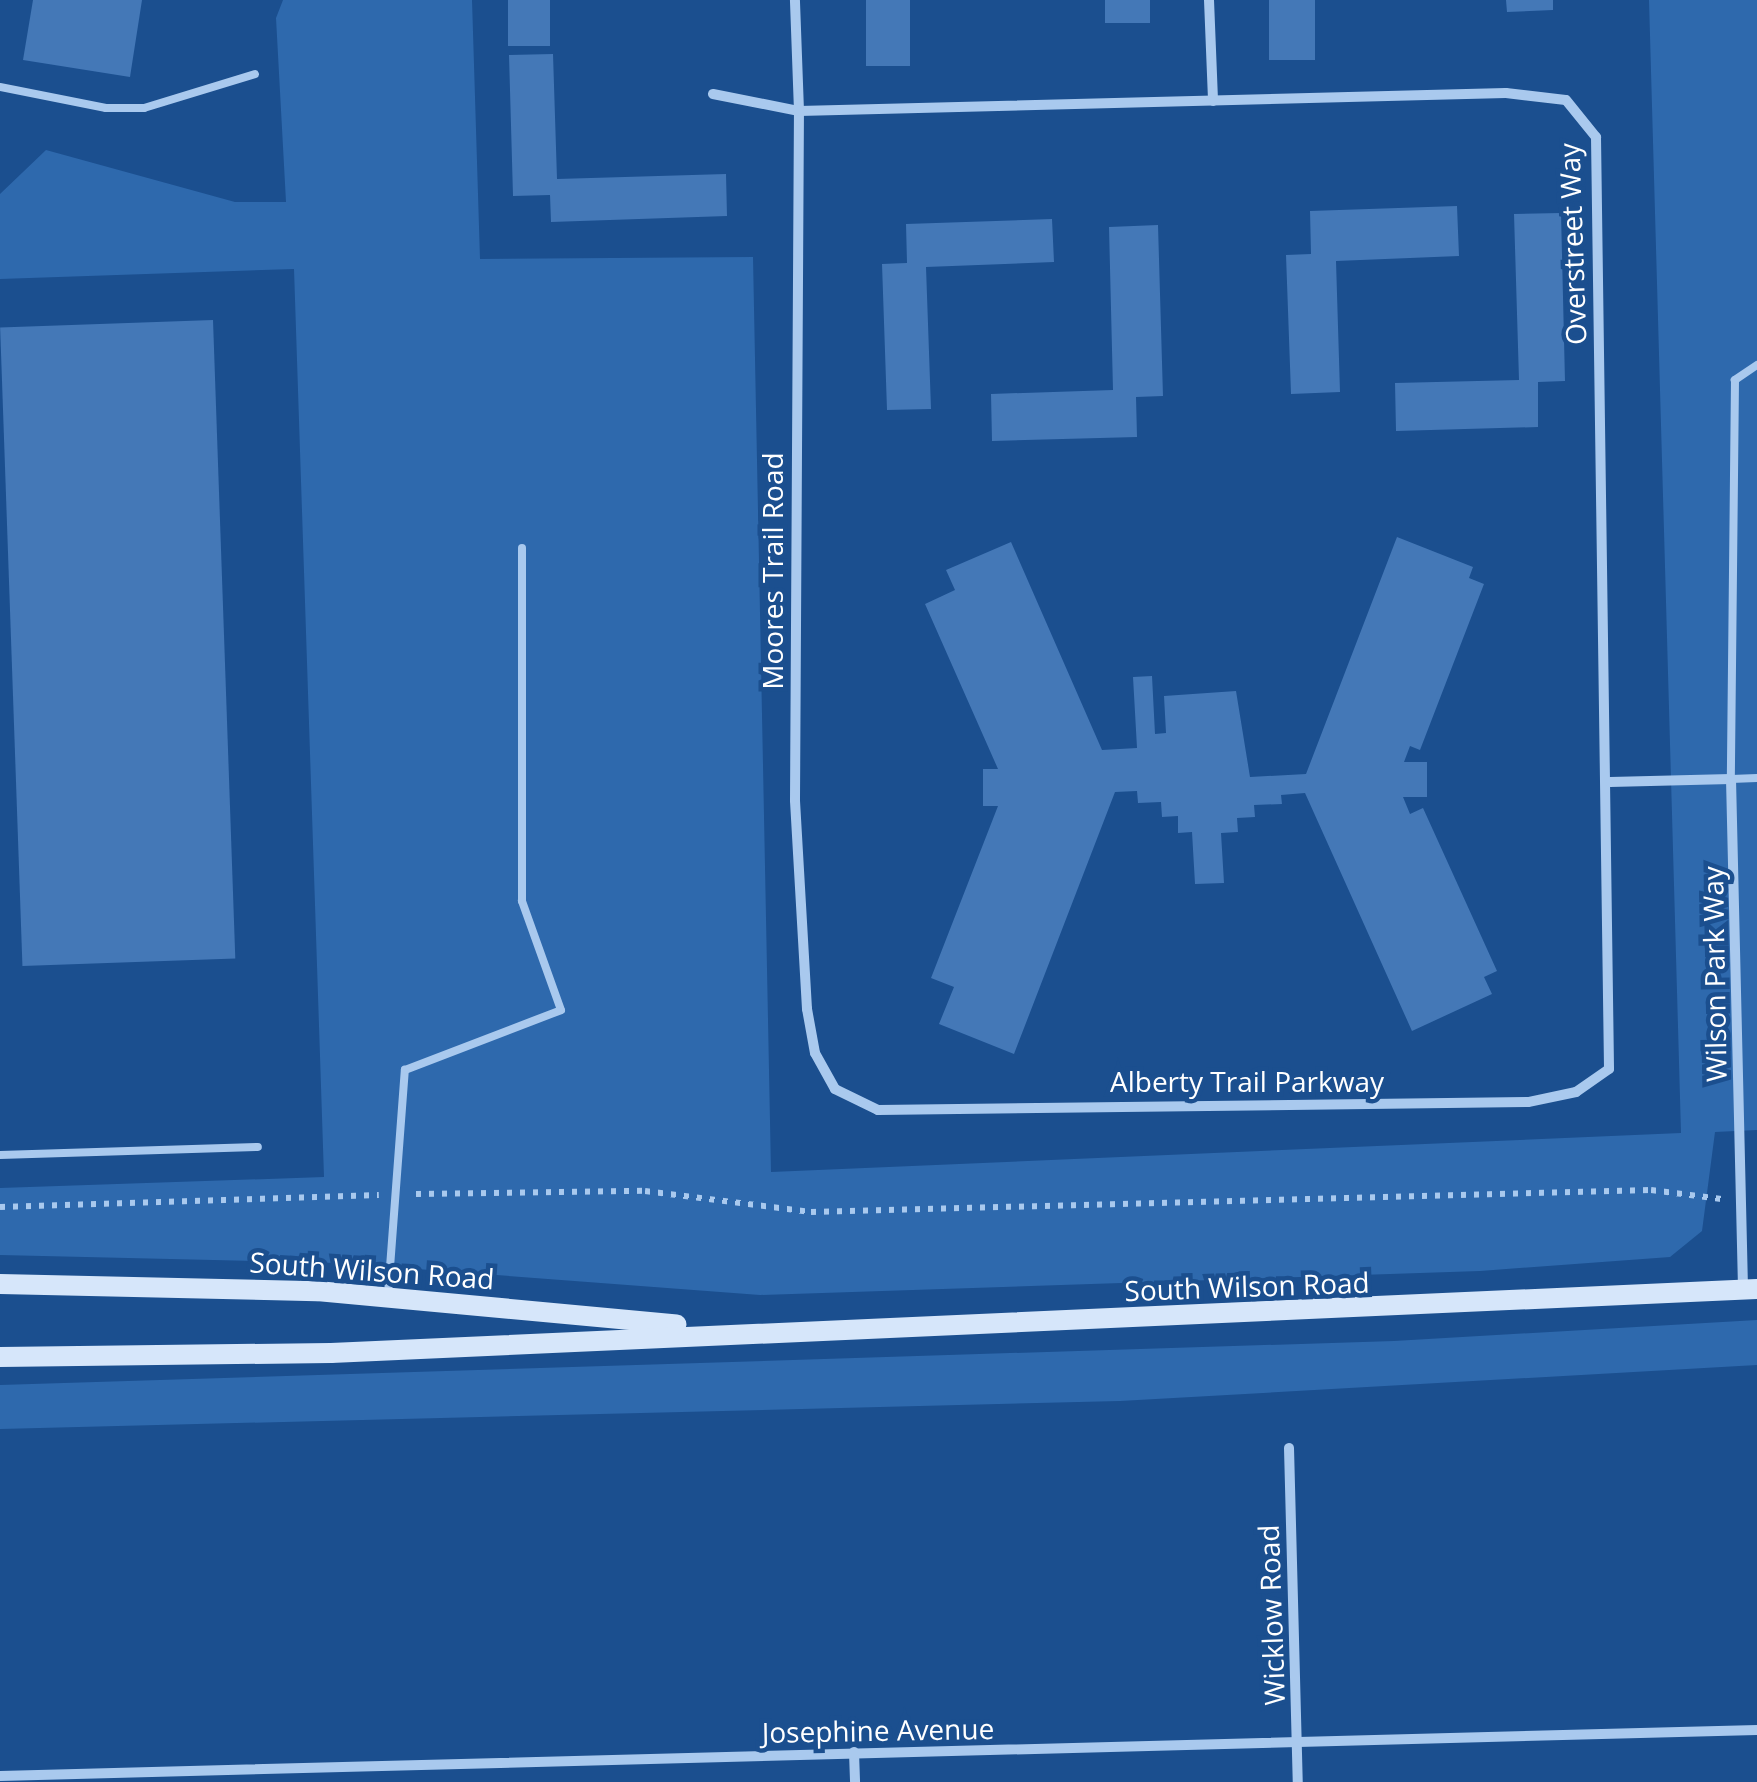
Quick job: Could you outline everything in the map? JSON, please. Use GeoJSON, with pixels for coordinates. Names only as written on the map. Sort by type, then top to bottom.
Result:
{"type":"FeatureCollection","features":[{"type":"Feature","properties":{"kind":"main road","name":"South Wilson Road"},"geometry":{"type":"LineString","coordinates":[[0,1284],[388,1296],[740,1330]]}},
{"type":"Feature","properties":{"kind":"main road","name":"South Wilson Road"},"geometry":{"type":"LineString","coordinates":[[0,1356],[331,1353],[740,1330],[1750,1290]]}},
{"type":"Feature","properties":{"kind":"street","name":"Moores Trail Road"},"geometry":{"type":"LineString","coordinates":[[795,0],[799,112],[794,800],[806,1010],[815,1053],[836,1089],[878,1110]]}},
{"type":"Feature","properties":{"kind":"street"},"geometry":{"type":"LineString","coordinates":[[1209,0],[1212,101]]}},
{"type":"Feature","properties":{"kind":"street","name":"Overstreet Way"},"geometry":{"type":"LineString","coordinates":[[714,94],[799,112],[1506,93],[1566,100],[1596,137],[1610,782],[1609,1069]]}},
{"type":"Feature","properties":{"kind":"street"},"geometry":{"type":"LineString","coordinates":[[1610,782],[1732,779]]}},
{"type":"Feature","properties":{"kind":"street","name":"Wilson Park Way"},"geometry":{"type":"LineString","coordinates":[[1732,779],[1742,1196],[1750,1290]]}},
{"type":"Feature","properties":{"kind":"street","name":"Alberty Trail Parkway"},"geometry":{"type":"LineString","coordinates":[[878,1110],[1528,1102],[1576,1092],[1609,1069]]}},
{"type":"Feature","properties":{"kind":"street","name":"Wicklow Road"},"geometry":{"type":"LineString","coordinates":[[1289,1448],[1298,1782]]}},
{"type":"Feature","properties":{"kind":"street","name":"Josephine Avenue"},"geometry":{"type":"LineString","coordinates":[[0,1776],[1757,1730]]}},
{"type":"Feature","properties":{"kind":"street"},"geometry":{"type":"LineString","coordinates":[[854,1752],[855,1782]]}},
{"type":"Feature","properties":{"kind":"lane"},"geometry":{"type":"LineString","coordinates":[[0,87],[106,108],[144,108],[255,74]]}},
{"type":"Feature","properties":{"kind":"lane"},"geometry":{"type":"LineString","coordinates":[[1757,365],[1735,380],[1732,779],[1757,778]]}},
{"type":"Feature","properties":{"kind":"lane"},"geometry":{"type":"LineString","coordinates":[[388,1296],[405,1070],[561,1010],[522,902],[522,548]]}},
{"type":"Feature","properties":{"kind":"lane"},"geometry":{"type":"LineString","coordinates":[[0,1155],[258,1147]]}},
{"type":"Feature","properties":{"kind":"path"},"geometry":{"type":"LineString","coordinates":[[0,1207],[645,1190],[811,1212],[1651,1190],[1714,1200],[1742,1196]]}},
{"type":"Feature","properties":{"kind":"shaded area"},"geometry":{"type":"Polygon","coordinates":[[[283,0],[472,0],[480,259],[753,257],[771,1172],[1681,1133],[1649,0],[1757,0],[1757,1130],[1715,1132],[1702,1231],[1670,1257],[1480,1271],[760,1295],[338,1263],[0,1255],[0,1188],[324,1177],[294,269],[0,279],[0,194],[46,150],[235,202],[286,202],[276,18],[283,0]]]}},
{"type":"Feature","properties":{"kind":"shaded area"},"geometry":{"type":"Polygon","coordinates":[[[1757,1320],[1757,1365],[1120,1401],[0,1429],[0,1385],[1394,1341],[1757,1320]]]}},
{"type":"Feature","properties":{"kind":"building"},"geometry":{"type":"Polygon","coordinates":[[[33,0],[142,0],[130,77],[23,60],[33,0]]]}},
{"type":"Feature","properties":{"kind":"building"},"geometry":{"type":"Polygon","coordinates":[[[508,0],[550,0],[550,46],[508,46],[508,0]]]}},
{"type":"Feature","properties":{"kind":"building"},"geometry":{"type":"Polygon","coordinates":[[[866,0],[910,0],[910,66],[866,66],[866,0]]]}},
{"type":"Feature","properties":{"kind":"building"},"geometry":{"type":"Polygon","coordinates":[[[1105,0],[1150,0],[1150,23],[1105,23],[1105,0]]]}},
{"type":"Feature","properties":{"kind":"building"},"geometry":{"type":"Polygon","coordinates":[[[1269,0],[1315,0],[1315,60],[1269,60],[1269,0]]]}},
{"type":"Feature","properties":{"kind":"building"},"geometry":{"type":"Polygon","coordinates":[[[1506,0],[1553,0],[1553,10],[1507,12],[1506,0]]]}},
{"type":"Feature","properties":{"kind":"building"},"geometry":{"type":"Polygon","coordinates":[[[553,54],[557,179],[726,174],[727,216],[551,222],[550,195],[513,196],[509,55],[553,54]]]}},
{"type":"Feature","properties":{"kind":"building"},"geometry":{"type":"Polygon","coordinates":[[[1457,206],[1459,256],[1336,261],[1340,392],[1291,394],[1286,255],[1311,254],[1310,211],[1457,206]]]}},
{"type":"Feature","properties":{"kind":"building"},"geometry":{"type":"Polygon","coordinates":[[[1561,213],[1565,381],[1538,382],[1538,427],[1396,431],[1395,383],[1519,380],[1514,214],[1561,213]]]}},
{"type":"Feature","properties":{"kind":"building"},"geometry":{"type":"Polygon","coordinates":[[[1052,219],[1054,262],[926,267],[931,409],[887,410],[882,264],[907,263],[906,224],[1052,219]]]}},
{"type":"Feature","properties":{"kind":"building"},"geometry":{"type":"Polygon","coordinates":[[[1158,225],[1163,396],[1136,397],[1137,437],[992,441],[991,394],[1113,390],[1109,227],[1158,225]]]}},
{"type":"Feature","properties":{"kind":"building"},"geometry":{"type":"Polygon","coordinates":[[[213,320],[235,959],[22,966],[0,327],[213,320]]]}},
{"type":"Feature","properties":{"kind":"building"},"geometry":{"type":"Polygon","coordinates":[[[1397,537],[1473,567],[1469,578],[1484,584],[1420,750],[1410,746],[1404,762],[1427,762],[1427,797],[1403,797],[1410,814],[1423,808],[1497,971],[1484,977],[1492,994],[1412,1031],[1305,793],[1281,795],[1282,804],[1254,805],[1255,817],[1237,818],[1238,832],[1221,833],[1224,883],[1195,884],[1192,832],[1178,833],[1178,816],[1162,817],[1161,802],[1138,803],[1137,791],[1115,792],[1014,1054],[939,1024],[954,987],[931,978],[998,806],[983,806],[983,769],[998,769],[925,604],[955,590],[946,570],[1011,542],[1102,750],[1137,748],[1133,677],[1152,676],[1155,734],[1166,733],[1164,696],[1236,691],[1250,777],[1306,774],[1397,537]]]}}]}
